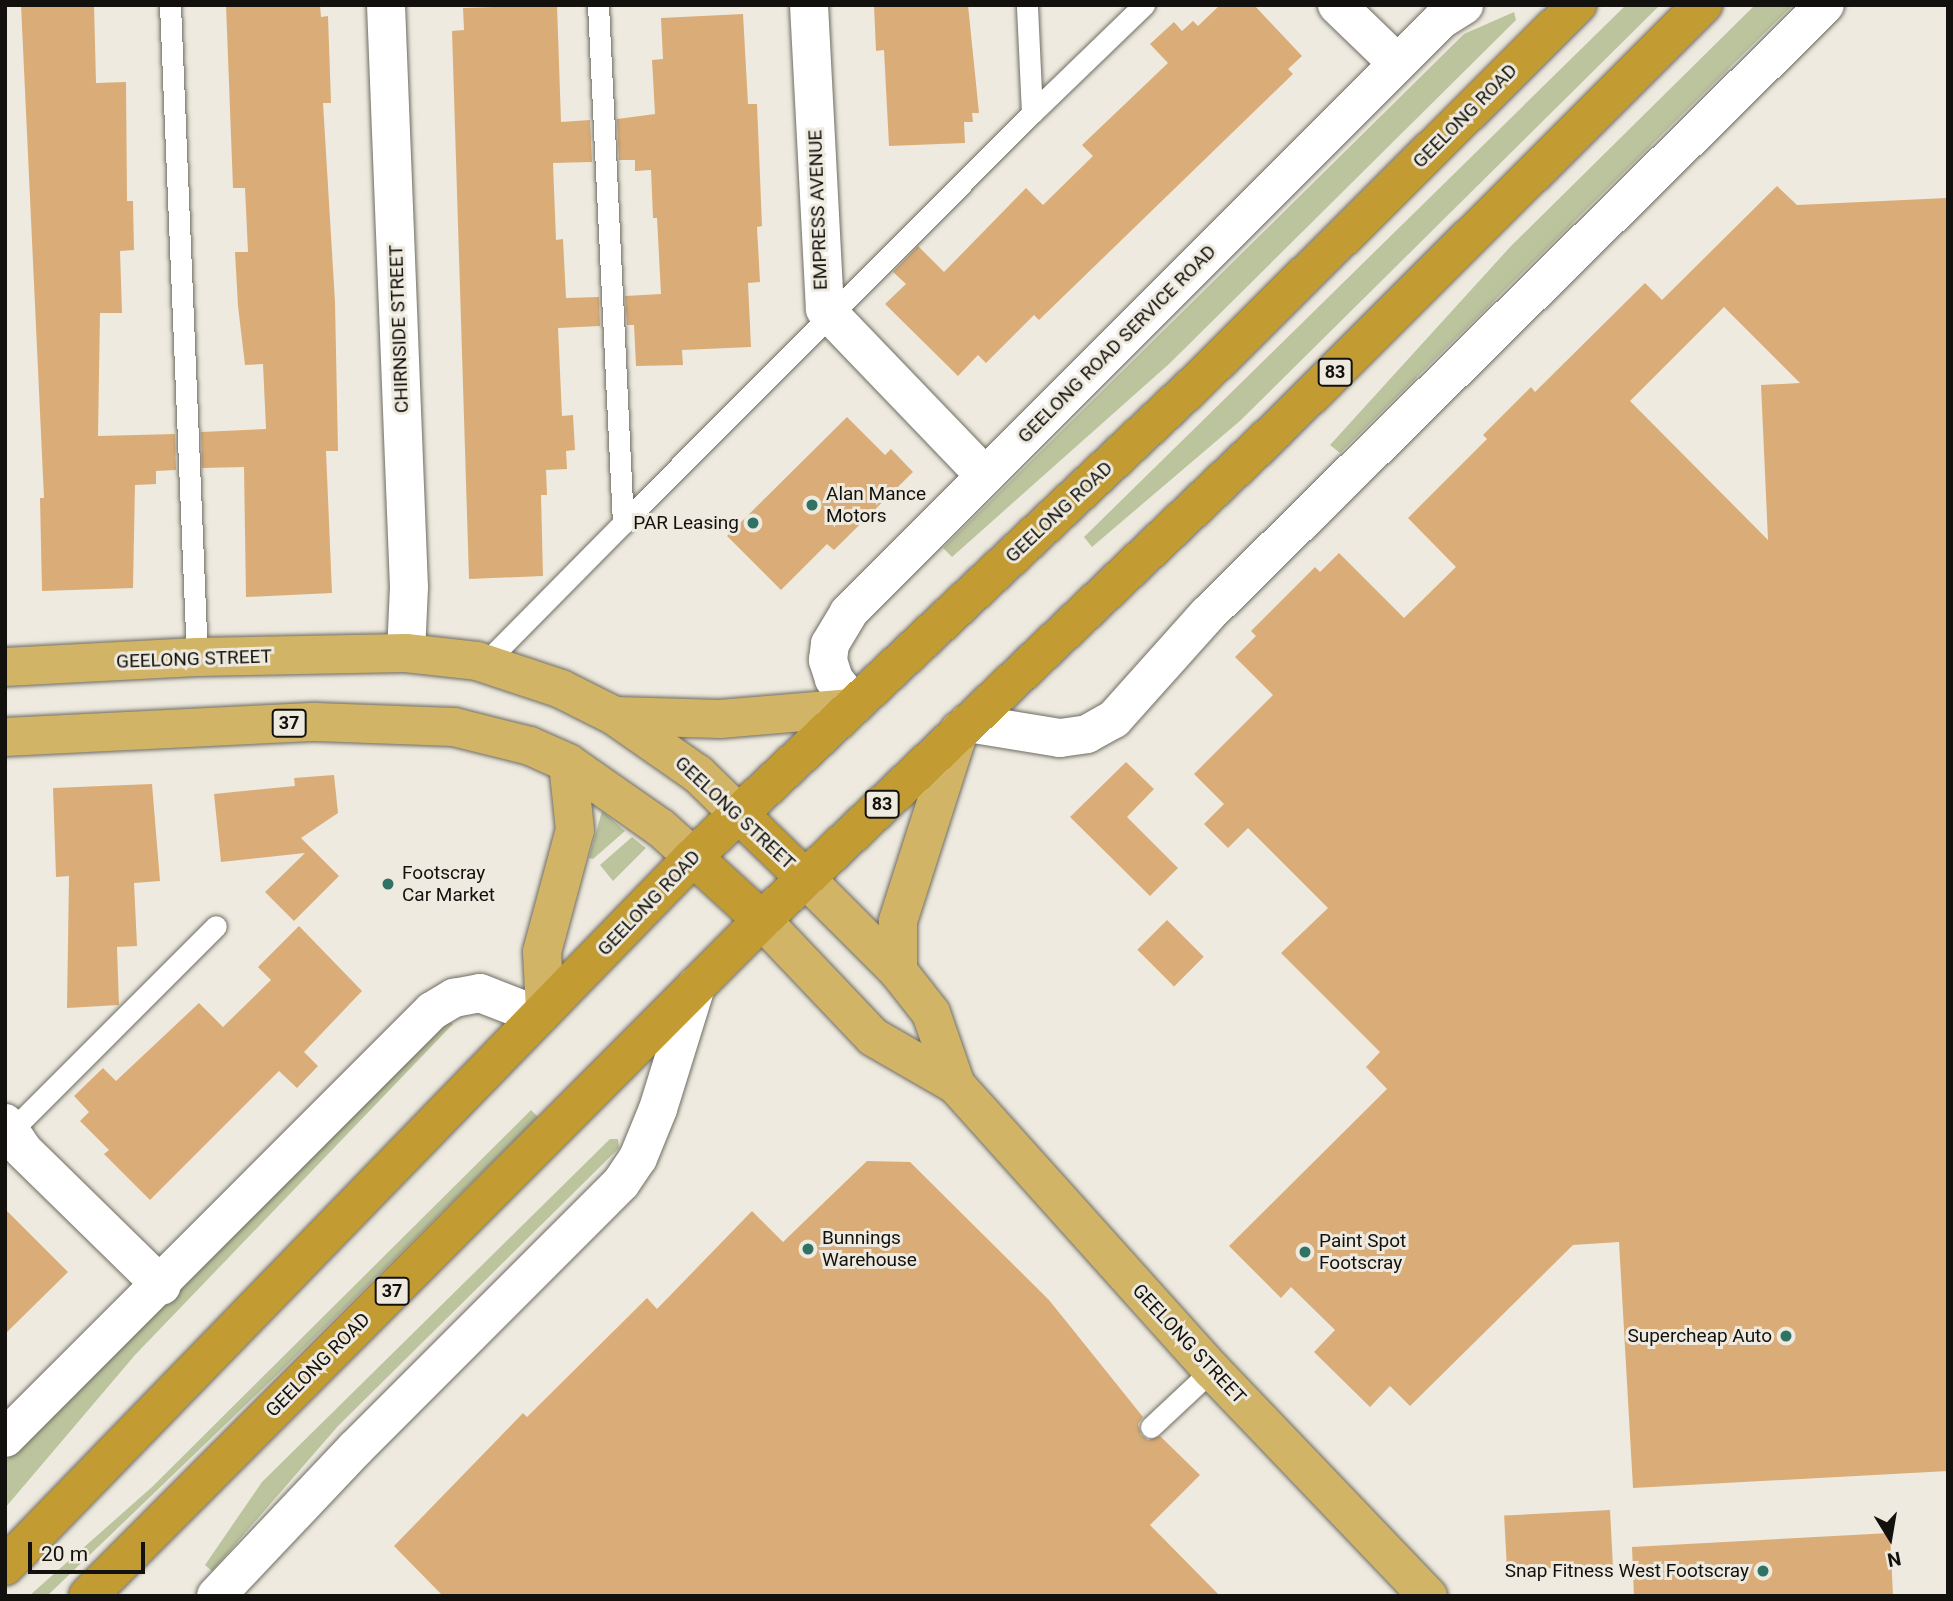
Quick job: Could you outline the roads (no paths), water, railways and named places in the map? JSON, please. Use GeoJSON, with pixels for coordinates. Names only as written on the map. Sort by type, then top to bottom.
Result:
{"type":"FeatureCollection","features":[{"type":"Feature","properties":{"kind":"highway","name":"GEELONG ROAD"},"geometry":{"type":"LineString","coordinates":[[5,1566],[693,857],[1196,383],[1577,5]]}},
{"type":"Feature","properties":{"kind":"highway","name":"GEELONG ROAD"},"geometry":{"type":"LineString","coordinates":[[88,1596],[762,920],[1273,433],[1703,5]]}},
{"type":"Feature","properties":{"kind":"highway","name":"GEELONG STREET"},"geometry":{"type":"LineString","coordinates":[[739,814],[805,878]]}},
{"type":"Feature","properties":{"kind":"highway","name":"GEELONG STREET"},"geometry":{"type":"LineString","coordinates":[[693,857],[762,920]]}},
{"type":"Feature","properties":{"kind":"main road","name":"GEELONG STREET"},"geometry":{"type":"LineString","coordinates":[[5,667],[197,657],[406,653],[485,663],[561,689],[613,715],[698,774],[739,814]]}},
{"type":"Feature","properties":{"kind":"main road"},"geometry":{"type":"LineString","coordinates":[[613,715],[720,719],[852,706]]}},
{"type":"Feature","properties":{"kind":"main road","name":"GEELONG STREET"},"geometry":{"type":"LineString","coordinates":[[5,737],[247,724],[411,722],[491,734],[568,763],[661,828],[693,857]]}},
{"type":"Feature","properties":{"kind":"main road"},"geometry":{"type":"LineString","coordinates":[[898,971],[898,921],[963,727]]}},
{"type":"Feature","properties":{"kind":"main road"},"geometry":{"type":"LineString","coordinates":[[542,1013],[542,952],[575,830],[568,763]]}},
{"type":"Feature","properties":{"kind":"main road","name":"GEELONG STREET"},"geometry":{"type":"LineString","coordinates":[[805,878],[898,971],[931,1013],[956,1085]]}},
{"type":"Feature","properties":{"kind":"main road","name":"GEELONG STREET"},"geometry":{"type":"LineString","coordinates":[[762,920],[873,1037],[956,1085],[1212,1370],[1428,1596]]}},
{"type":"Feature","properties":{"kind":"street","name":"CHIRNSIDE STREET"},"geometry":{"type":"LineString","coordinates":[[386,5],[409,587],[406,653]]}},
{"type":"Feature","properties":{"kind":"street","name":"EMPRESS AVENUE"},"geometry":{"type":"LineString","coordinates":[[810,5],[821,294],[828,316],[985,475]]}},
{"type":"Feature","properties":{"kind":"street"},"geometry":{"type":"LineString","coordinates":[[1337,5],[1397,64]]}},
{"type":"Feature","properties":{"kind":"street","name":"GEELONG ROAD SERVICE ROAD"},"geometry":{"type":"LineString","coordinates":[[852,706],[830,669],[830,644],[839,627],[985,475],[1442,19],[1464,5]]}},
{"type":"Feature","properties":{"kind":"street"},"geometry":{"type":"LineString","coordinates":[[963,727],[1060,738],[1087,734],[1114,719],[1207,615],[1825,5]]}},
{"type":"Feature","properties":{"kind":"street","name":"GEELONG ROAD"},"geometry":{"type":"LineString","coordinates":[[216,1596],[355,1449],[621,1184],[658,1109],[696,986]]}},
{"type":"Feature","properties":{"kind":"street"},"geometry":{"type":"LineString","coordinates":[[5,1438],[162,1286],[432,1011],[454,998],[480,993],[542,1013]]}},
{"type":"Feature","properties":{"kind":"street"},"geometry":{"type":"LineString","coordinates":[[7,1131],[162,1286]]}},
{"type":"Feature","properties":{"kind":"lane"},"geometry":{"type":"LineString","coordinates":[[170,5],[197,657]]}},
{"type":"Feature","properties":{"kind":"lane"},"geometry":{"type":"LineString","coordinates":[[598,5],[623,523]]}},
{"type":"Feature","properties":{"kind":"lane"},"geometry":{"type":"LineString","coordinates":[[1027,5],[1032,113]]}},
{"type":"Feature","properties":{"kind":"lane"},"geometry":{"type":"LineString","coordinates":[[485,663],[828,316],[1144,5]]}},
{"type":"Feature","properties":{"kind":"lane"},"geometry":{"type":"LineString","coordinates":[[7,1131],[216,926]]}},
{"type":"Feature","properties":{"kind":"lane"},"geometry":{"type":"LineString","coordinates":[[1152,1427],[1212,1370]]}},
{"type":"Feature","properties":{"kind":"place","name":"Alan Mance Motors"},"geometry":{"type":"Point","coordinates":[812,505]}},
{"type":"Feature","properties":{"kind":"place","name":"PAR Leasing"},"geometry":{"type":"Point","coordinates":[753,523]}},
{"type":"Feature","properties":{"kind":"place","name":"Footscray Car Market"},"geometry":{"type":"Point","coordinates":[388,884]}},
{"type":"Feature","properties":{"kind":"place","name":"Bunnings Warehouse"},"geometry":{"type":"Point","coordinates":[808,1249]}},
{"type":"Feature","properties":{"kind":"place","name":"Paint Spot Footscray"},"geometry":{"type":"Point","coordinates":[1305,1252]}},
{"type":"Feature","properties":{"kind":"place","name":"Supercheap Auto"},"geometry":{"type":"Point","coordinates":[1786,1336]}},
{"type":"Feature","properties":{"kind":"place","name":"Snap Fitness West Footscray"},"geometry":{"type":"Point","coordinates":[1763,1571]}}]}
